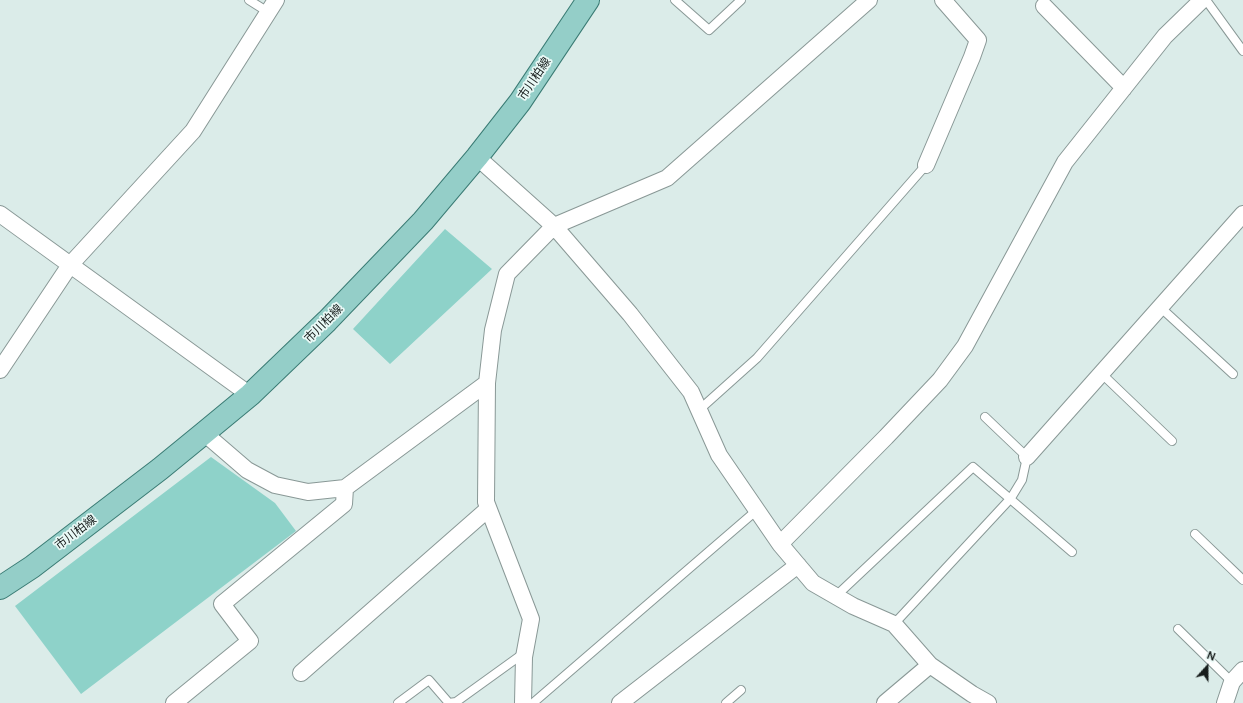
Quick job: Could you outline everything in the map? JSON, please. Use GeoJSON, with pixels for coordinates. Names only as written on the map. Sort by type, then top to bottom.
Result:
{"type":"FeatureCollection","features":[{"type":"Feature","properties":{"kind":"main road","name":"市川柏線"},"geometry":{"type":"LineString","coordinates":[[0,588],[32,567],[160,469],[250,395],[327,321],[418,226],[477,157],[520,102],[588,0]]}},
{"type":"Feature","properties":{"kind":"street"},"geometry":{"type":"LineString","coordinates":[[523,703],[525,652],[530,619],[486,502],[486,383],[494,330],[507,274],[554,226],[667,178],[869,0]]}},
{"type":"Feature","properties":{"kind":"street"},"geometry":{"type":"LineString","coordinates":[[926,165],[978,40],[943,0]]}},
{"type":"Feature","properties":{"kind":"street"},"geometry":{"type":"LineString","coordinates":[[780,544],[940,380],[964,346],[1065,162],[1166,36],[1202,0]]}},
{"type":"Feature","properties":{"kind":"street"},"geometry":{"type":"LineString","coordinates":[[0,370],[70,265],[193,131],[272,6]]}},
{"type":"Feature","properties":{"kind":"street"},"geometry":{"type":"LineString","coordinates":[[1044,6],[1124,88]]}},
{"type":"Feature","properties":{"kind":"street"},"geometry":{"type":"LineString","coordinates":[[477,157],[554,226],[630,314],[691,392],[719,455],[780,544],[814,583],[853,606],[894,624],[930,665],[972,694],[988,703]]}},
{"type":"Feature","properties":{"kind":"street"},"geometry":{"type":"LineString","coordinates":[[0,214],[250,395]]}},
{"type":"Feature","properties":{"kind":"street"},"geometry":{"type":"LineString","coordinates":[[1027,457],[1243,214]]}},
{"type":"Feature","properties":{"kind":"street"},"geometry":{"type":"LineString","coordinates":[[204,433],[247,470],[275,485],[308,492],[345,488],[486,383]]}},
{"type":"Feature","properties":{"kind":"street"},"geometry":{"type":"LineString","coordinates":[[174,703],[250,641],[222,604],[344,504],[345,488]]}},
{"type":"Feature","properties":{"kind":"street"},"geometry":{"type":"LineString","coordinates":[[301,673],[488,509]]}},
{"type":"Feature","properties":{"kind":"street"},"geometry":{"type":"LineString","coordinates":[[620,703],[798,565]]}},
{"type":"Feature","properties":{"kind":"street"},"geometry":{"type":"LineString","coordinates":[[885,703],[930,665]]}},
{"type":"Feature","properties":{"kind":"street"},"geometry":{"type":"LineString","coordinates":[[1225,703],[1232,682],[1243,670]]}},
{"type":"Feature","properties":{"kind":"lane"},"geometry":{"type":"LineString","coordinates":[[249,0],[272,6]]}},
{"type":"Feature","properties":{"kind":"lane"},"geometry":{"type":"LineString","coordinates":[[675,0],[709,30],[741,0]]}},
{"type":"Feature","properties":{"kind":"lane"},"geometry":{"type":"LineString","coordinates":[[1206,0],[1243,51]]}},
{"type":"Feature","properties":{"kind":"lane"},"geometry":{"type":"LineString","coordinates":[[699,410],[757,358],[926,165]]}},
{"type":"Feature","properties":{"kind":"lane"},"geometry":{"type":"LineString","coordinates":[[1160,307],[1233,374]]}},
{"type":"Feature","properties":{"kind":"lane"},"geometry":{"type":"LineString","coordinates":[[1102,374],[1172,441]]}},
{"type":"Feature","properties":{"kind":"lane"},"geometry":{"type":"LineString","coordinates":[[894,624],[1011,498],[1022,480],[1027,457],[985,417]]}},
{"type":"Feature","properties":{"kind":"lane"},"geometry":{"type":"LineString","coordinates":[[836,596],[972,466],[1072,552]]}},
{"type":"Feature","properties":{"kind":"lane"},"geometry":{"type":"LineString","coordinates":[[533,703],[757,510]]}},
{"type":"Feature","properties":{"kind":"lane"},"geometry":{"type":"LineString","coordinates":[[1195,534],[1243,580]]}},
{"type":"Feature","properties":{"kind":"lane"},"geometry":{"type":"LineString","coordinates":[[1178,629],[1232,682]]}},
{"type":"Feature","properties":{"kind":"lane"},"geometry":{"type":"LineString","coordinates":[[398,703],[429,680],[449,703],[456,702],[525,652]]}},
{"type":"Feature","properties":{"kind":"lane"},"geometry":{"type":"LineString","coordinates":[[726,703],[741,690]]}},
{"type":"Feature","properties":{"kind":"building"},"geometry":{"type":"Polygon","coordinates":[[[445,229],[492,269],[390,364],[353,329],[445,229]]]}},
{"type":"Feature","properties":{"kind":"building"},"geometry":{"type":"Polygon","coordinates":[[[211,457],[275,503],[296,531],[81,694],[15,606],[211,457]]]}}]}
